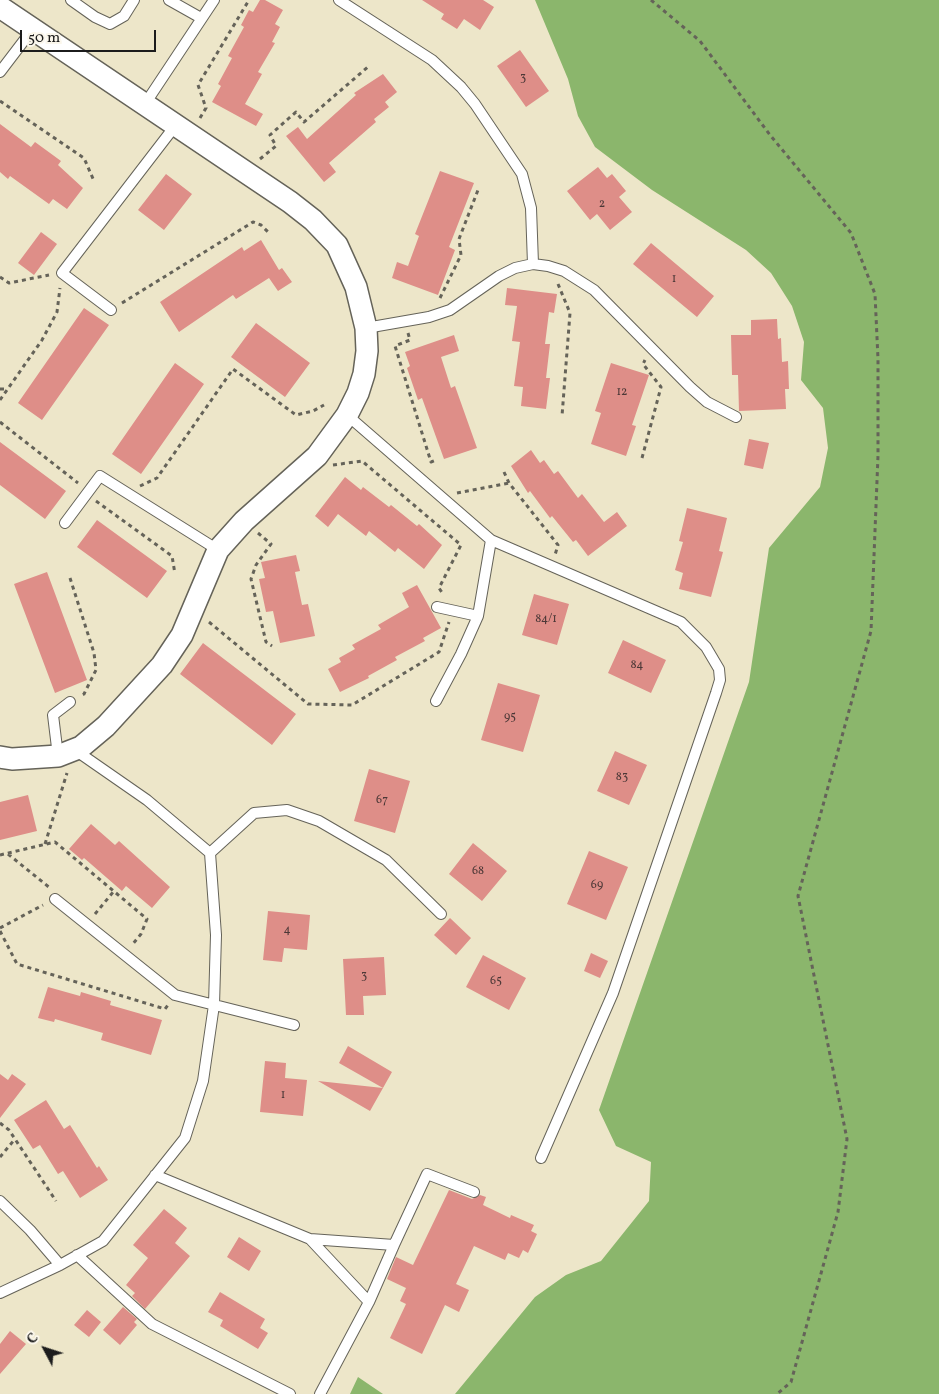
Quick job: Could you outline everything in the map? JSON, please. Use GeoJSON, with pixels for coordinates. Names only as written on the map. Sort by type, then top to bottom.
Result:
{"type":"FeatureCollection","features":[{"type":"Feature","properties":{"kind":"street"},"geometry":{"type":"LineString","coordinates":[[0,7],[313,220],[337,246],[356,287],[366,328],[364,374],[358,393],[347,415],[317,456],[244,521],[218,550],[182,635],[162,664],[93,740],[66,753],[20,758],[0,757]]}},
{"type":"Feature","properties":{"kind":"lane"},"geometry":{"type":"LineString","coordinates":[[71,0],[95,17],[110,24],[124,16],[134,0]]}},
{"type":"Feature","properties":{"kind":"lane"},"geometry":{"type":"LineString","coordinates":[[169,0],[201,18]]}},
{"type":"Feature","properties":{"kind":"lane"},"geometry":{"type":"LineString","coordinates":[[145,104],[214,0]]}},
{"type":"Feature","properties":{"kind":"lane"},"geometry":{"type":"LineString","coordinates":[[339,0],[432,60],[475,104],[522,174],[531,208],[533,264]]}},
{"type":"Feature","properties":{"kind":"lane"},"geometry":{"type":"LineString","coordinates":[[0,72],[32,30]]}},
{"type":"Feature","properties":{"kind":"lane"},"geometry":{"type":"LineString","coordinates":[[111,310],[62,272],[181,130]]}},
{"type":"Feature","properties":{"kind":"lane"},"geometry":{"type":"LineString","coordinates":[[366,328],[429,317],[450,310],[499,276],[515,268],[533,264],[548,266],[564,271],[594,290],[707,402],[736,417]]}},
{"type":"Feature","properties":{"kind":"lane"},"geometry":{"type":"LineString","coordinates":[[347,415],[491,540],[681,622],[706,647],[719,668],[720,680],[613,993],[541,1158]]}},
{"type":"Feature","properties":{"kind":"lane"},"geometry":{"type":"LineString","coordinates":[[65,523],[100,476],[218,550]]}},
{"type":"Feature","properties":{"kind":"lane"},"geometry":{"type":"LineString","coordinates":[[436,701],[461,654],[478,616],[491,540]]}},
{"type":"Feature","properties":{"kind":"lane"},"geometry":{"type":"LineString","coordinates":[[437,607],[478,616]]}},
{"type":"Feature","properties":{"kind":"lane"},"geometry":{"type":"LineString","coordinates":[[0,1293],[60,1266],[103,1240],[185,1138],[203,1081],[214,1005],[216,935],[210,853],[147,800],[66,753],[53,716],[70,702]]}},
{"type":"Feature","properties":{"kind":"lane"},"geometry":{"type":"LineString","coordinates":[[210,853],[254,813],[287,810],[320,821],[386,860],[441,914]]}},
{"type":"Feature","properties":{"kind":"lane"},"geometry":{"type":"LineString","coordinates":[[55,899],[175,995],[294,1025]]}},
{"type":"Feature","properties":{"kind":"lane"},"geometry":{"type":"LineString","coordinates":[[320,1394],[369,1302],[427,1174],[474,1192]]}},
{"type":"Feature","properties":{"kind":"lane"},"geometry":{"type":"LineString","coordinates":[[155,1175],[310,1239],[394,1244]]}},
{"type":"Feature","properties":{"kind":"lane"},"geometry":{"type":"LineString","coordinates":[[0,1202],[30,1230],[60,1266]]}},
{"type":"Feature","properties":{"kind":"lane"},"geometry":{"type":"LineString","coordinates":[[310,1239],[369,1302]]}},
{"type":"Feature","properties":{"kind":"lane"},"geometry":{"type":"LineString","coordinates":[[77,1256],[152,1324],[290,1394]]}},
{"type":"Feature","properties":{"kind":"path"},"geometry":{"type":"LineString","coordinates":[[181,130],[206,108],[198,85],[249,0]]}},
{"type":"Feature","properties":{"kind":"path"},"geometry":{"type":"LineString","coordinates":[[651,0],[700,41],[770,135],[851,233],[875,294],[878,358],[878,447],[871,631],[798,896],[847,1139],[838,1212],[791,1382],[777,1394]]}},
{"type":"Feature","properties":{"kind":"path"},"geometry":{"type":"LineString","coordinates":[[244,172],[276,146],[270,135],[296,112],[304,122],[369,66]]}},
{"type":"Feature","properties":{"kind":"path"},"geometry":{"type":"LineString","coordinates":[[0,101],[84,158],[94,181]]}},
{"type":"Feature","properties":{"kind":"path"},"geometry":{"type":"LineString","coordinates":[[111,310],[252,222],[261,225],[270,234]]}},
{"type":"Feature","properties":{"kind":"path"},"geometry":{"type":"LineString","coordinates":[[548,266],[570,313],[562,416]]}},
{"type":"Feature","properties":{"kind":"path"},"geometry":{"type":"LineString","coordinates":[[0,276],[9,283],[62,272],[57,312],[42,340],[0,400]]}},
{"type":"Feature","properties":{"kind":"path"},"geometry":{"type":"LineString","coordinates":[[642,458],[661,387],[644,364],[652,349]]}},
{"type":"Feature","properties":{"kind":"path"},"geometry":{"type":"LineString","coordinates":[[126,492],[157,478],[233,370],[296,415],[313,411],[324,405]]}},
{"type":"Feature","properties":{"kind":"path"},"geometry":{"type":"LineString","coordinates":[[0,389],[8,389]]}},
{"type":"Feature","properties":{"kind":"path"},"geometry":{"type":"LineString","coordinates":[[193,608],[308,704],[352,705],[439,652],[452,610],[439,588],[461,545],[362,462],[336,466],[317,456]]}},
{"type":"Feature","properties":{"kind":"path"},"geometry":{"type":"LineString","coordinates":[[504,472],[509,483],[558,545],[551,566]]}},
{"type":"Feature","properties":{"kind":"path"},"geometry":{"type":"LineString","coordinates":[[439,496],[509,483]]}},
{"type":"Feature","properties":{"kind":"path"},"geometry":{"type":"LineString","coordinates":[[244,521],[271,544],[256,564],[251,579],[266,642],[272,646]]}},
{"type":"Feature","properties":{"kind":"path"},"geometry":{"type":"LineString","coordinates":[[70,578],[94,653],[96,670],[84,694],[70,702]]}},
{"type":"Feature","properties":{"kind":"path"},"geometry":{"type":"LineString","coordinates":[[45,844],[66,753]]}},
{"type":"Feature","properties":{"kind":"path"},"geometry":{"type":"LineString","coordinates":[[0,855],[55,842],[147,919],[141,934],[124,954]]}},
{"type":"Feature","properties":{"kind":"path"},"geometry":{"type":"LineString","coordinates":[[8,854],[58,894],[55,899],[0,930],[17,964],[165,1009],[175,995]]}},
{"type":"Feature","properties":{"kind":"path"},"geometry":{"type":"LineString","coordinates":[[86,924],[114,891]]}},
{"type":"Feature","properties":{"kind":"path"},"geometry":{"type":"LineString","coordinates":[[0,1123],[15,1138],[56,1201]]}},
{"type":"Feature","properties":{"kind":"path"},"geometry":{"type":"LineString","coordinates":[[0,1157],[15,1138]]}},
{"type":"Feature","properties":{"kind":"green space"},"geometry":{"type":"Polygon","coordinates":[[[535,0],[939,0],[939,1394],[455,1394],[535,1297],[566,1275],[601,1261],[649,1201],[651,1162],[616,1146],[599,1110],[749,682],[769,548],[820,487],[828,448],[823,408],[801,380],[804,342],[792,306],[771,273],[746,250],[652,190],[595,147],[578,116],[568,79],[535,0]]]}},
{"type":"Feature","properties":{"kind":"green space"},"geometry":{"type":"Polygon","coordinates":[[[358,1377],[383,1394],[350,1394],[358,1377]]]}},
{"type":"Feature","properties":{"kind":"building"},"geometry":{"type":"Polygon","coordinates":[[[260,0],[265,0],[283,10],[275,24],[280,27],[272,42],[275,43],[258,72],[262,74],[245,104],[263,114],[256,126],[212,102],[221,86],[218,84],[232,58],[228,56],[244,27],[241,25],[249,10],[253,12],[260,0]]]}},
{"type":"Feature","properties":{"kind":"building"},"geometry":{"type":"Polygon","coordinates":[[[422,0],[483,0],[494,7],[480,30],[464,19],[457,29],[441,19],[444,14],[422,0]]]}},
{"type":"Feature","properties":{"kind":"building"},"geometry":{"type":"Polygon","coordinates":[[[520,50],[549,91],[526,107],[497,66],[520,50]]]}},
{"type":"Feature","properties":{"kind":"building"},"geometry":{"type":"Polygon","coordinates":[[[383,74],[397,92],[385,102],[389,107],[374,119],[376,122],[329,163],[336,172],[324,182],[286,136],[298,127],[307,139],[356,95],[354,93],[383,74]]]}},
{"type":"Feature","properties":{"kind":"building"},"geometry":{"type":"Polygon","coordinates":[[[0,124],[31,147],[35,142],[61,161],[58,165],[83,188],[67,209],[53,199],[49,204],[10,176],[8,179],[0,172],[0,124]]]}},
{"type":"Feature","properties":{"kind":"building"},"geometry":{"type":"Polygon","coordinates":[[[598,167],[607,178],[612,174],[626,191],[619,197],[632,212],[610,230],[597,214],[590,220],[567,191],[598,167]]]}},
{"type":"Feature","properties":{"kind":"building"},"geometry":{"type":"Polygon","coordinates":[[[440,171],[474,183],[449,247],[455,250],[438,295],[392,278],[397,262],[408,266],[419,236],[415,234],[440,171]]]}},
{"type":"Feature","properties":{"kind":"building"},"geometry":{"type":"Polygon","coordinates":[[[166,174],[192,194],[164,230],[138,210],[166,174]]]}},
{"type":"Feature","properties":{"kind":"building"},"geometry":{"type":"Polygon","coordinates":[[[41,232],[57,244],[34,275],[18,263],[41,232]]]}},
{"type":"Feature","properties":{"kind":"building"},"geometry":{"type":"Polygon","coordinates":[[[261,240],[279,270],[282,268],[292,282],[278,291],[269,278],[236,299],[233,295],[179,332],[160,302],[242,247],[244,251],[261,240]]]}},
{"type":"Feature","properties":{"kind":"building"},"geometry":{"type":"Polygon","coordinates":[[[651,243],[714,296],[697,317],[633,264],[651,243]]]}},
{"type":"Feature","properties":{"kind":"building"},"geometry":{"type":"Polygon","coordinates":[[[507,288],[557,294],[554,313],[549,312],[545,344],[550,344],[546,378],[550,378],[546,409],[521,406],[523,387],[514,386],[520,342],[512,341],[517,306],[505,305],[507,288]]]}},
{"type":"Feature","properties":{"kind":"building"},"geometry":{"type":"Polygon","coordinates":[[[84,308],[109,325],[42,420],[18,403],[84,308]]]}},
{"type":"Feature","properties":{"kind":"building"},"geometry":{"type":"Polygon","coordinates":[[[777,319],[778,339],[781,338],[782,362],[788,361],[789,389],[785,389],[786,409],[739,411],[738,375],[732,375],[731,335],[751,335],[751,320],[777,319]]]}},
{"type":"Feature","properties":{"kind":"building"},"geometry":{"type":"Polygon","coordinates":[[[256,323],[310,363],[285,397],[231,357],[256,323]]]}},
{"type":"Feature","properties":{"kind":"building"},"geometry":{"type":"Polygon","coordinates":[[[454,335],[459,351],[441,357],[451,388],[455,386],[477,448],[444,459],[422,398],[418,400],[407,368],[410,366],[405,352],[454,335]]]}},
{"type":"Feature","properties":{"kind":"building"},"geometry":{"type":"Polygon","coordinates":[[[175,363],[204,384],[141,474],[112,454],[175,363]]]}},
{"type":"Feature","properties":{"kind":"building"},"geometry":{"type":"Polygon","coordinates":[[[611,363],[649,375],[632,425],[636,426],[626,456],[591,444],[601,413],[595,411],[611,363]]]}},
{"type":"Feature","properties":{"kind":"building"},"geometry":{"type":"Polygon","coordinates":[[[749,439],[769,443],[763,469],[744,465],[749,439]]]}},
{"type":"Feature","properties":{"kind":"building"},"geometry":{"type":"Polygon","coordinates":[[[0,442],[66,491],[45,519],[0,485],[0,442]]]}},
{"type":"Feature","properties":{"kind":"building"},"geometry":{"type":"Polygon","coordinates":[[[531,450],[540,463],[544,460],[554,474],[558,471],[578,498],[582,494],[604,522],[617,512],[627,526],[588,556],[576,540],[573,542],[552,516],[550,518],[530,491],[528,493],[511,466],[531,450]]]}},
{"type":"Feature","properties":{"kind":"building"},"geometry":{"type":"Polygon","coordinates":[[[345,477],[361,490],[363,487],[389,507],[391,505],[417,526],[419,524],[442,545],[424,569],[398,548],[395,552],[369,531],[366,536],[338,514],[328,527],[315,516],[345,477]]]}},
{"type":"Feature","properties":{"kind":"building"},"geometry":{"type":"Polygon","coordinates":[[[687,508],[727,518],[719,551],[723,552],[711,597],[679,589],[683,573],[675,570],[683,542],[679,541],[687,508]]]}},
{"type":"Feature","properties":{"kind":"building"},"geometry":{"type":"Polygon","coordinates":[[[97,520],[167,571],[147,598],[77,547],[97,520]]]}},
{"type":"Feature","properties":{"kind":"building"},"geometry":{"type":"Polygon","coordinates":[[[296,555],[300,571],[295,572],[302,605],[308,604],[315,636],[280,643],[273,611],[266,612],[259,579],[265,578],[261,562],[296,555]]]}},
{"type":"Feature","properties":{"kind":"building"},"geometry":{"type":"Polygon","coordinates":[[[47,572],[87,680],[55,693],[14,584],[47,572]]]}},
{"type":"Feature","properties":{"kind":"building"},"geometry":{"type":"Polygon","coordinates":[[[417,585],[441,628],[423,638],[425,641],[395,657],[397,660],[368,676],[369,678],[340,692],[328,669],[341,662],[339,658],[355,649],[352,645],[381,629],[378,625],[409,607],[402,593],[417,585]]]}},
{"type":"Feature","properties":{"kind":"building"},"geometry":{"type":"Polygon","coordinates":[[[534,594],[569,604],[557,645],[522,635],[534,594]]]}},
{"type":"Feature","properties":{"kind":"building"},"geometry":{"type":"Polygon","coordinates":[[[623,640],[666,660],[651,693],[608,673],[623,640]]]}},
{"type":"Feature","properties":{"kind":"building"},"geometry":{"type":"Polygon","coordinates":[[[203,643],[296,714],[272,745],[180,674],[203,643]]]}},
{"type":"Feature","properties":{"kind":"building"},"geometry":{"type":"Polygon","coordinates":[[[498,683],[540,695],[523,752],[481,740],[498,683]]]}},
{"type":"Feature","properties":{"kind":"building"},"geometry":{"type":"Polygon","coordinates":[[[615,751],[647,765],[629,805],[597,791],[615,751]]]}},
{"type":"Feature","properties":{"kind":"building"},"geometry":{"type":"Polygon","coordinates":[[[369,769],[410,781],[395,833],[354,821],[369,769]]]}},
{"type":"Feature","properties":{"kind":"building"},"geometry":{"type":"Polygon","coordinates":[[[28,795],[37,831],[0,840],[0,802],[28,795]]]}},
{"type":"Feature","properties":{"kind":"building"},"geometry":{"type":"Polygon","coordinates":[[[91,824],[115,845],[119,841],[170,887],[152,908],[126,886],[122,891],[84,858],[82,860],[69,849],[91,824]]]}},
{"type":"Feature","properties":{"kind":"building"},"geometry":{"type":"Polygon","coordinates":[[[473,843],[507,871],[482,901],[449,874],[473,843]]]}},
{"type":"Feature","properties":{"kind":"building"},"geometry":{"type":"Polygon","coordinates":[[[589,851],[628,867],[606,920],[567,904],[589,851]]]}},
{"type":"Feature","properties":{"kind":"building"},"geometry":{"type":"Polygon","coordinates":[[[268,911],[310,915],[307,950],[284,948],[282,962],[263,960],[268,911]]]}},
{"type":"Feature","properties":{"kind":"building"},"geometry":{"type":"Polygon","coordinates":[[[450,918],[471,938],[456,955],[434,935],[450,918]]]}},
{"type":"Feature","properties":{"kind":"building"},"geometry":{"type":"Polygon","coordinates":[[[591,953],[608,961],[600,978],[584,971],[591,953]]]}},
{"type":"Feature","properties":{"kind":"building"},"geometry":{"type":"Polygon","coordinates":[[[483,955],[526,978],[509,1010],[466,987],[483,955]]]}},
{"type":"Feature","properties":{"kind":"building"},"geometry":{"type":"Polygon","coordinates":[[[384,957],[386,995],[363,996],[364,1015],[346,1015],[343,959],[384,957]]]}},
{"type":"Feature","properties":{"kind":"building"},"geometry":{"type":"Polygon","coordinates":[[[48,987],[80,996],[81,992],[111,1001],[110,1005],[162,1020],[151,1055],[101,1040],[103,1033],[55,1019],[54,1022],[38,1018],[48,987]]]}},
{"type":"Feature","properties":{"kind":"building"},"geometry":{"type":"Polygon","coordinates":[[[348,1046],[392,1072],[383,1088],[339,1063],[348,1046]]]}},
{"type":"Feature","properties":{"kind":"building"},"geometry":{"type":"Polygon","coordinates":[[[265,1061],[286,1063],[285,1078],[307,1080],[303,1116],[260,1112],[265,1061]]]}},
{"type":"Feature","properties":{"kind":"building"},"geometry":{"type":"Polygon","coordinates":[[[0,1074],[8,1080],[12,1074],[26,1084],[0,1118],[0,1074]]]}},
{"type":"Feature","properties":{"kind":"building"},"geometry":{"type":"Polygon","coordinates":[[[318,1081],[383,1088],[370,1111],[318,1081]]]}},
{"type":"Feature","properties":{"kind":"building"},"geometry":{"type":"Polygon","coordinates":[[[46,1100],[64,1129],[70,1125],[97,1168],[99,1166],[108,1180],[80,1198],[63,1171],[58,1174],[40,1145],[33,1149],[14,1120],[46,1100]]]}},
{"type":"Feature","properties":{"kind":"building"},"geometry":{"type":"Polygon","coordinates":[[[449,1190],[472,1199],[480,1195],[486,1197],[483,1205],[510,1218],[511,1215],[534,1225],[531,1231],[537,1234],[528,1253],[523,1250],[519,1258],[508,1253],[505,1260],[474,1246],[456,1284],[469,1290],[459,1312],[445,1305],[422,1354],[390,1338],[406,1304],[400,1301],[406,1288],[387,1279],[396,1257],[413,1265],[449,1190]]]}},
{"type":"Feature","properties":{"kind":"building"},"geometry":{"type":"Polygon","coordinates":[[[164,1209],[187,1228],[175,1243],[190,1256],[145,1309],[132,1296],[135,1293],[126,1285],[148,1258],[133,1245],[164,1209]]]}},
{"type":"Feature","properties":{"kind":"building"},"geometry":{"type":"Polygon","coordinates":[[[239,1237],[261,1251],[249,1271],[227,1257],[239,1237]]]}},
{"type":"Feature","properties":{"kind":"building"},"geometry":{"type":"Polygon","coordinates":[[[220,1292],[265,1319],[260,1328],[268,1333],[258,1349],[220,1326],[223,1320],[208,1312],[220,1292]]]}},
{"type":"Feature","properties":{"kind":"building"},"geometry":{"type":"Polygon","coordinates":[[[123,1307],[137,1319],[134,1322],[137,1325],[120,1345],[103,1330],[123,1307]]]}},
{"type":"Feature","properties":{"kind":"building"},"geometry":{"type":"Polygon","coordinates":[[[87,1310],[101,1322],[89,1337],[74,1325],[87,1310]]]}},
{"type":"Feature","properties":{"kind":"building"},"geometry":{"type":"Polygon","coordinates":[[[10,1331],[26,1344],[0,1374],[0,1344],[10,1331]]]}}]}
